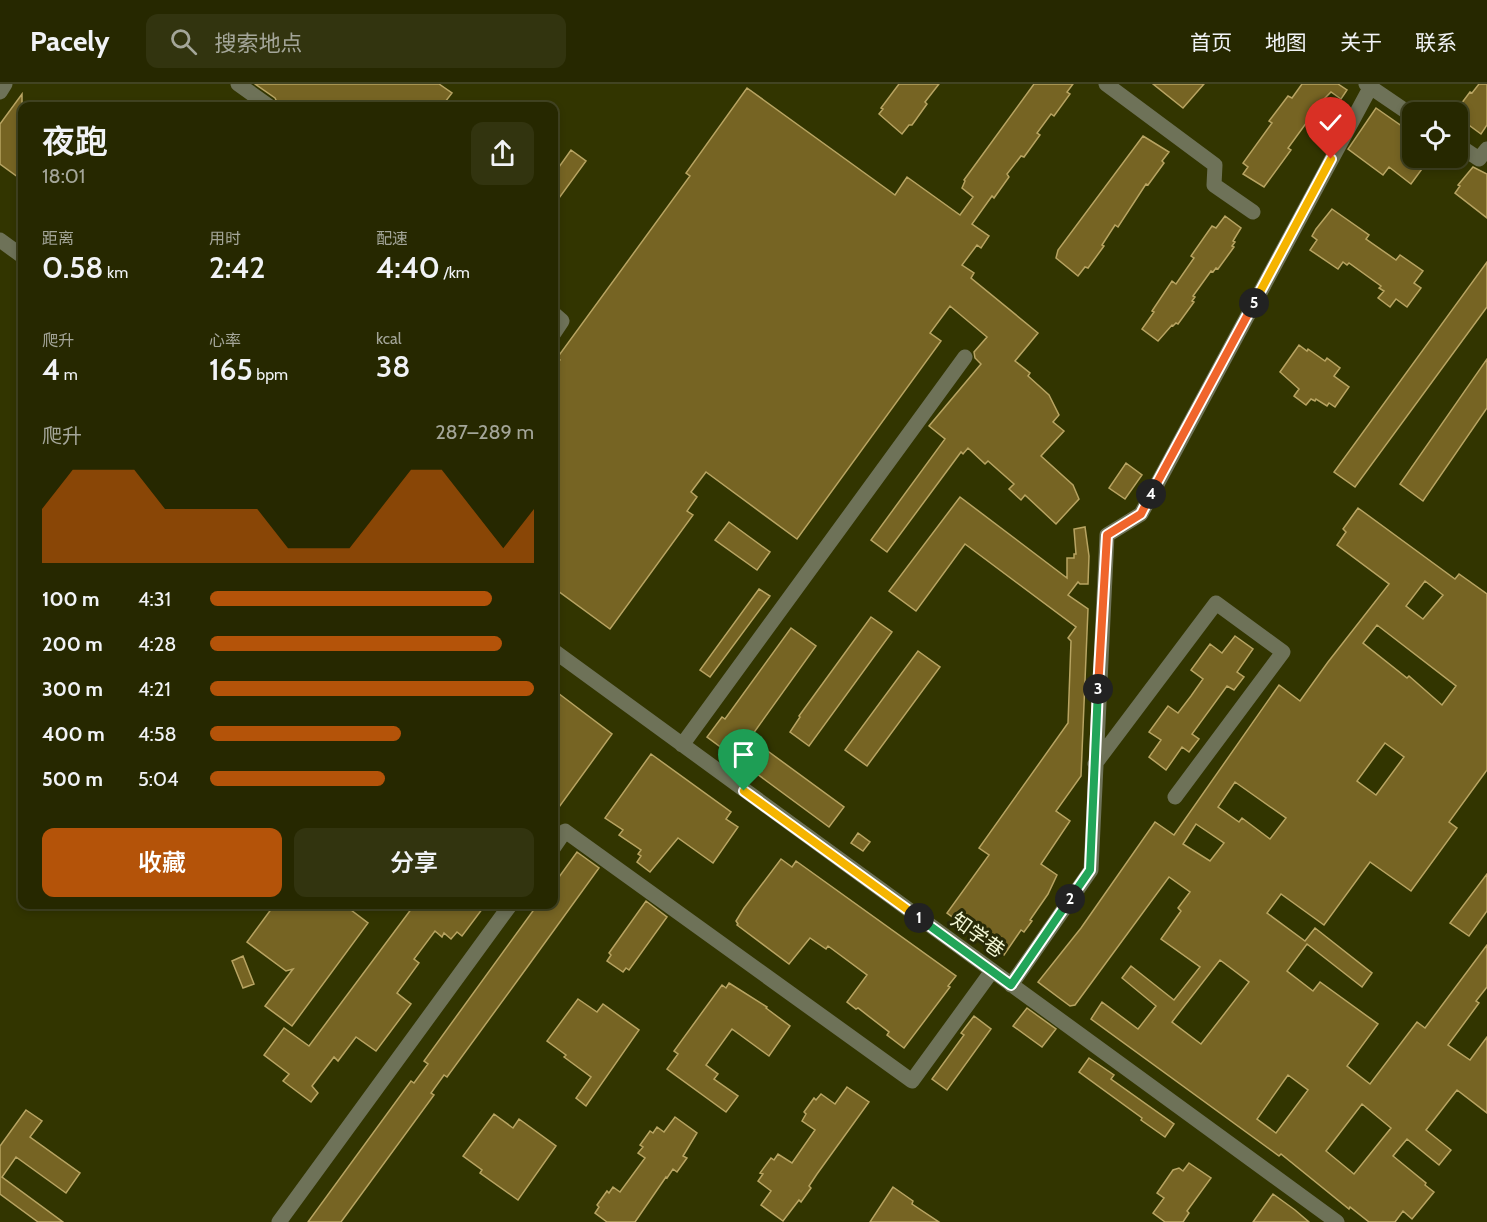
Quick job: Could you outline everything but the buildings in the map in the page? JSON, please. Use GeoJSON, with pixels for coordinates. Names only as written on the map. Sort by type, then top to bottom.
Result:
{"type":"FeatureCollection","features":[{"type":"Feature","properties":{"kind":"street"},"geometry":{"type":"LineString","coordinates":[[0,92],[6,84]]}},
{"type":"Feature","properties":{"kind":"street"},"geometry":{"type":"LineString","coordinates":[[238,84],[263,102]]}},
{"type":"Feature","properties":{"kind":"street"},"geometry":{"type":"LineString","coordinates":[[1106,84],[1215,165],[1214,185],[1253,212]]}},
{"type":"Feature","properties":{"kind":"street"},"geometry":{"type":"LineString","coordinates":[[1011,985],[1090,870],[1107,535],[1141,514],[1368,86],[1402,109]]}},
{"type":"Feature","properties":{"kind":"street"},"geometry":{"type":"LineString","coordinates":[[1468,152],[1479,159],[1487,149]]}},
{"type":"Feature","properties":{"kind":"street"},"geometry":{"type":"LineString","coordinates":[[0,240],[18,253]]}},
{"type":"Feature","properties":{"kind":"street"},"geometry":{"type":"LineString","coordinates":[[682,746],[965,357]]}},
{"type":"Feature","properties":{"kind":"street"},"geometry":{"type":"LineString","coordinates":[[1095,764],[1216,603],[1283,652],[1175,797]]}},
{"type":"Feature","properties":{"kind":"street","name":"知学巷"},"geometry":{"type":"LineString","coordinates":[[558,654],[1337,1222]]}},
{"type":"Feature","properties":{"kind":"street"},"geometry":{"type":"LineString","coordinates":[[558,841],[565,831],[912,1081],[992,971]]}},
{"type":"Feature","properties":{"kind":"street"},"geometry":{"type":"LineString","coordinates":[[279,1222],[507,909]]}},
{"type":"Feature","properties":{"kind":"route"},"geometry":{"type":"LineString","coordinates":[[744,791],[1011,985],[1090,870],[1107,535],[1141,514],[1331,159]]}}]}
